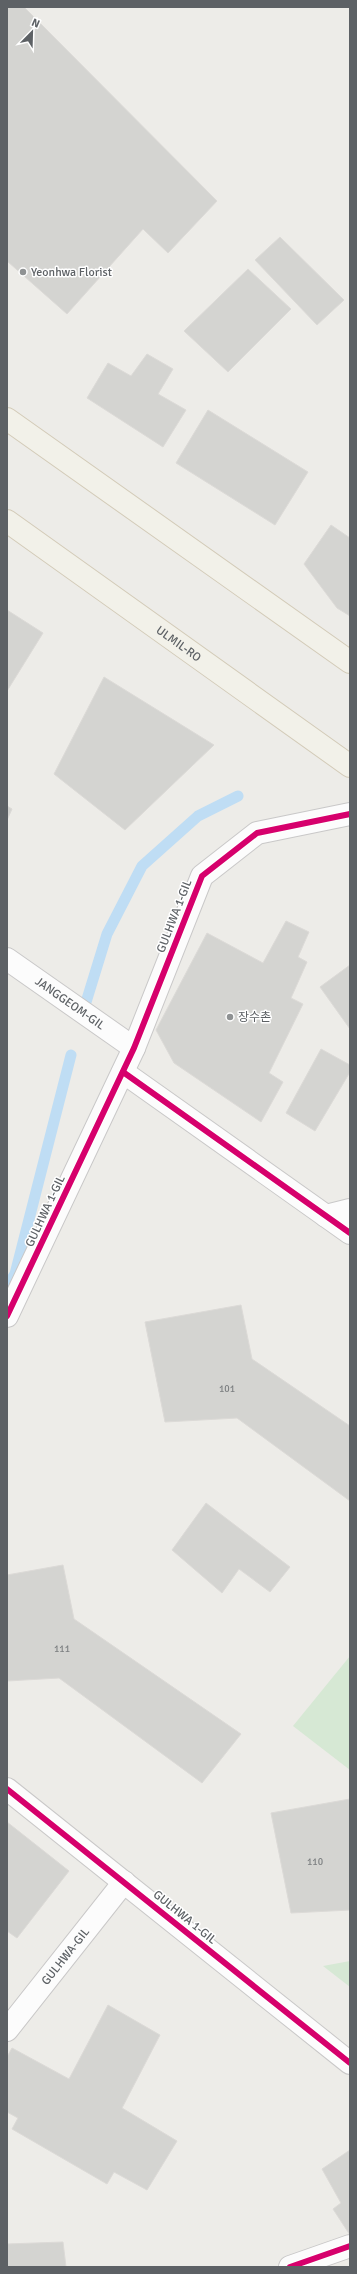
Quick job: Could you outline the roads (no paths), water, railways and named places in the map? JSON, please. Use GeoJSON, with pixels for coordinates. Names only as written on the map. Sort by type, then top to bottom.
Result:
{"type":"FeatureCollection","features":[{"type":"Feature","properties":{"kind":"main road"},"geometry":{"type":"LineString","coordinates":[[7,419],[350,662]]}},
{"type":"Feature","properties":{"kind":"main road","name":"ULMIL-RO"},"geometry":{"type":"LineString","coordinates":[[7,521],[350,766]]}},
{"type":"Feature","properties":{"kind":"street","name":"GULHWA 1-GIL"},"geometry":{"type":"LineString","coordinates":[[7,1316],[134,1048],[202,876],[257,833],[350,814]]}},
{"type":"Feature","properties":{"kind":"street","name":"JANGGEOM-GIL"},"geometry":{"type":"LineString","coordinates":[[7,959],[134,1048]]}},
{"type":"Feature","properties":{"kind":"street"},"geometry":{"type":"LineString","coordinates":[[123,1072],[350,1233]]}},
{"type":"Feature","properties":{"kind":"street"},"geometry":{"type":"LineString","coordinates":[[326,1216],[350,1210]]}},
{"type":"Feature","properties":{"kind":"street","name":"GULHWA 1-GIL"},"geometry":{"type":"LineString","coordinates":[[7,1789],[350,2063]]}},
{"type":"Feature","properties":{"kind":"street","name":"GULHWA-GIL"},"geometry":{"type":"LineString","coordinates":[[7,2030],[124,1882]]}},
{"type":"Feature","properties":{"kind":"street"},"geometry":{"type":"LineString","coordinates":[[290,2267],[350,2246]]}},
{"type":"Feature","properties":{"kind":"waterway"},"geometry":{"type":"LineString","coordinates":[[83,1012],[107,934],[142,866],[198,816],[238,796]]}},
{"type":"Feature","properties":{"kind":"waterway"},"geometry":{"type":"LineString","coordinates":[[7,1287],[15,1274],[71,1055]]}},
{"type":"Feature","properties":{"kind":"place","name":"Yeonhwa Florist"},"geometry":{"type":"Point","coordinates":[23,272]}},
{"type":"Feature","properties":{"kind":"place","name":"장수촌"},"geometry":{"type":"Point","coordinates":[230,1017]}}]}
